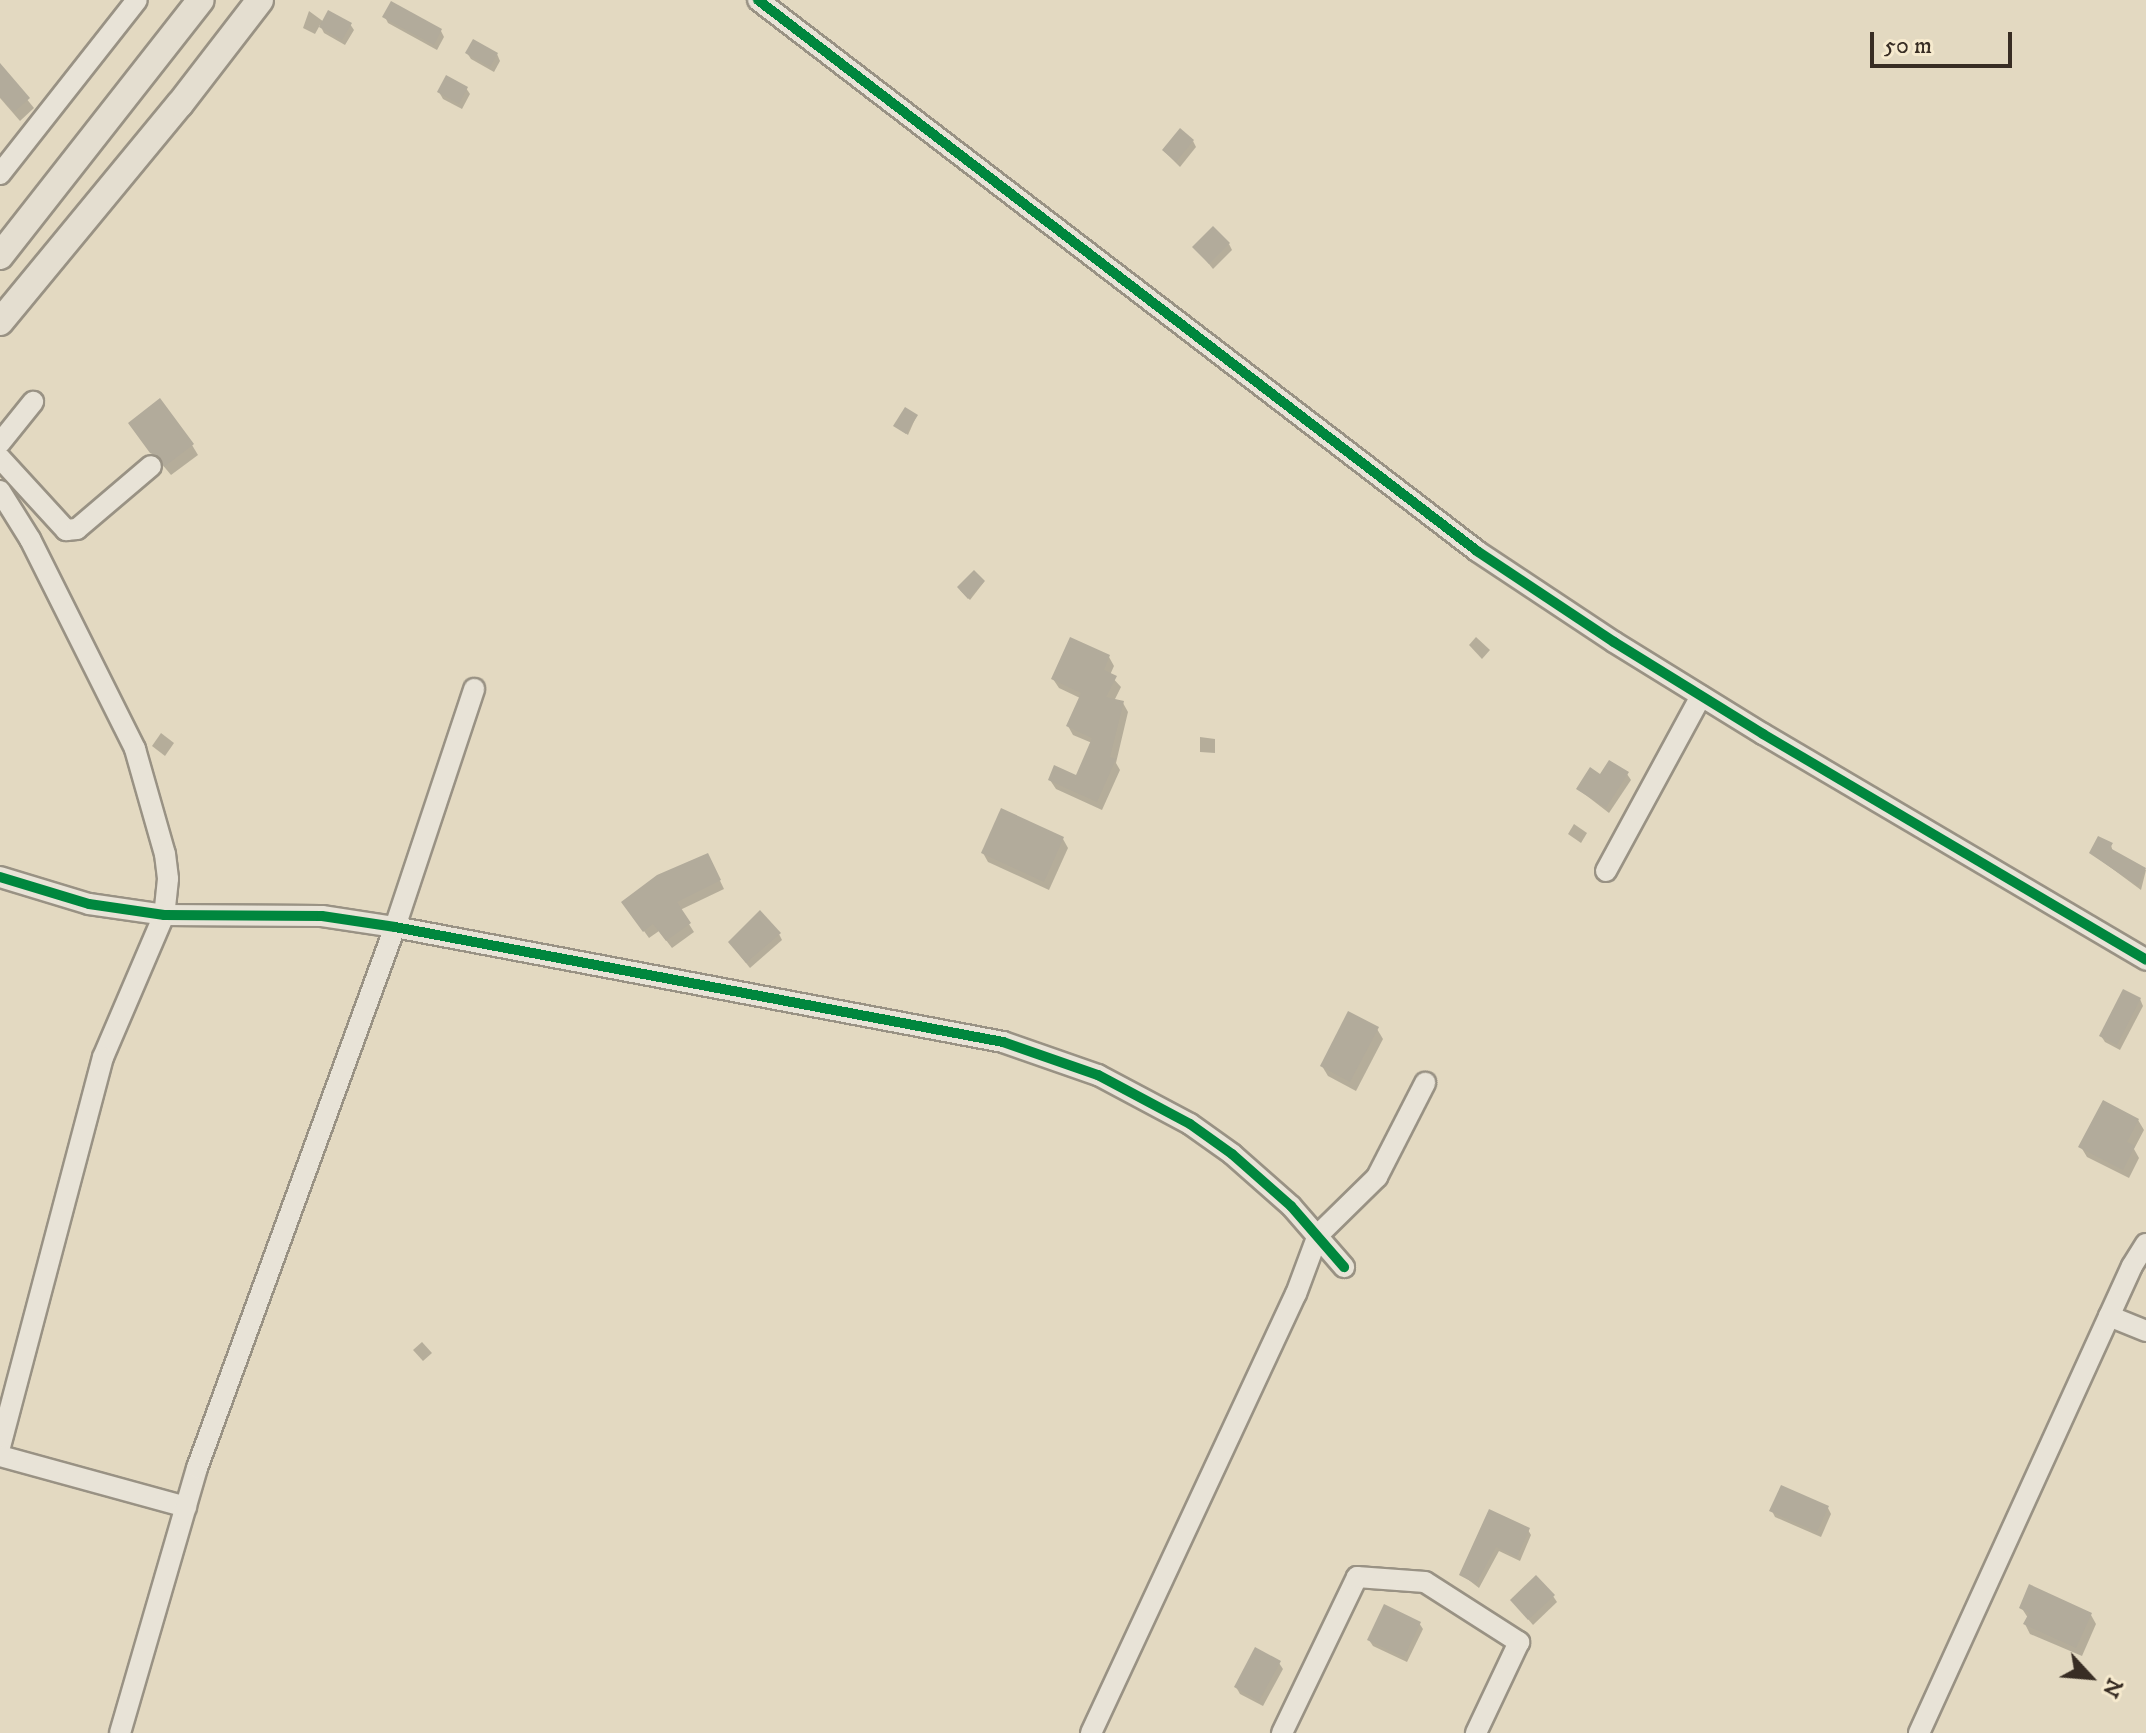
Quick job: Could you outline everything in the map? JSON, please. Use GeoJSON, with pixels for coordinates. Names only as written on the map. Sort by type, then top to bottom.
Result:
{"type":"FeatureCollection","features":[{"type":"Feature","properties":{"kind":"main road"},"geometry":{"type":"LineString","coordinates":[[0,256],[201,0]]}},
{"type":"Feature","properties":{"kind":"main road"},"geometry":{"type":"LineString","coordinates":[[0,322],[180,104],[260,0]]}},
{"type":"Feature","properties":{"kind":"street"},"geometry":{"type":"LineString","coordinates":[[0,174],[137,0]]}},
{"type":"Feature","properties":{"kind":"street"},"geometry":{"type":"LineString","coordinates":[[758,0],[1477,551],[1701,696],[2146,960]]}},
{"type":"Feature","properties":{"kind":"street"},"geometry":{"type":"LineString","coordinates":[[0,443],[33,402]]}},
{"type":"Feature","properties":{"kind":"street"},"geometry":{"type":"LineString","coordinates":[[0,458],[66,530],[77,529],[151,466]]}},
{"type":"Feature","properties":{"kind":"street"},"geometry":{"type":"LineString","coordinates":[[0,491],[30,539],[135,749],[165,854],[164,915],[103,1057],[0,1448]]}},
{"type":"Feature","properties":{"kind":"street"},"geometry":{"type":"LineString","coordinates":[[120,1733],[186,1507],[395,927],[474,689]]}},
{"type":"Feature","properties":{"kind":"street"},"geometry":{"type":"LineString","coordinates":[[1606,871],[1701,696]]}},
{"type":"Feature","properties":{"kind":"street"},"geometry":{"type":"LineString","coordinates":[[0,877],[89,904],[164,915],[322,916],[395,927],[1003,1042],[1059,1058],[1131,1091],[1190,1124],[1242,1163],[1318,1235],[1344,1267]]}},
{"type":"Feature","properties":{"kind":"street"},"geometry":{"type":"LineString","coordinates":[[1091,1733],[1296,1294],[1318,1235],[1377,1177],[1425,1083]]}},
{"type":"Feature","properties":{"kind":"street"},"geometry":{"type":"LineString","coordinates":[[1919,1733],[2109,1316],[2146,1244]]}},
{"type":"Feature","properties":{"kind":"street"},"geometry":{"type":"LineString","coordinates":[[2109,1316],[2146,1331]]}},
{"type":"Feature","properties":{"kind":"street"},"geometry":{"type":"LineString","coordinates":[[0,1456],[186,1507]]}},
{"type":"Feature","properties":{"kind":"street"},"geometry":{"type":"LineString","coordinates":[[1282,1733],[1357,1577],[1425,1582],[1519,1642],[1476,1733]]}},
{"type":"Feature","properties":{"kind":"building"},"geometry":{"type":"Polygon","coordinates":[[[391,1],[442,29],[434,45],[382,17],[391,1]]]}},
{"type":"Feature","properties":{"kind":"building"},"geometry":{"type":"Polygon","coordinates":[[[328,10],[352,23],[342,40],[319,27],[328,10]]]}},
{"type":"Feature","properties":{"kind":"building"},"geometry":{"type":"Polygon","coordinates":[[[473,39],[498,53],[490,67],[465,53],[473,39]]]}},
{"type":"Feature","properties":{"kind":"building"},"geometry":{"type":"Polygon","coordinates":[[[0,63],[30,98],[14,112],[0,97],[0,63]]]}},
{"type":"Feature","properties":{"kind":"building"},"geometry":{"type":"Polygon","coordinates":[[[446,75],[468,87],[459,104],[437,92],[446,75]]]}},
{"type":"Feature","properties":{"kind":"building"},"geometry":{"type":"Polygon","coordinates":[[[1180,128],[1194,140],[1176,162],[1162,150],[1180,128]]]}},
{"type":"Feature","properties":{"kind":"building"},"geometry":{"type":"Polygon","coordinates":[[[1213,226],[1230,243],[1209,264],[1192,247],[1213,226]]]}},
{"type":"Feature","properties":{"kind":"building"},"geometry":{"type":"Polygon","coordinates":[[[160,398],[194,444],[164,467],[161,458],[150,453],[128,423],[160,398]]]}},
{"type":"Feature","properties":{"kind":"building"},"geometry":{"type":"Polygon","coordinates":[[[905,407],[918,415],[906,434],[893,426],[905,407]]]}},
{"type":"Feature","properties":{"kind":"building"},"geometry":{"type":"Polygon","coordinates":[[[974,570],[985,581],[968,599],[957,587],[974,570]]]}},
{"type":"Feature","properties":{"kind":"building"},"geometry":{"type":"Polygon","coordinates":[[[1070,637],[1110,655],[1104,670],[1117,676],[1106,697],[1124,701],[1110,757],[1116,759],[1097,802],[1048,780],[1054,765],[1076,775],[1092,738],[1066,726],[1081,693],[1051,679],[1070,637]]]}},
{"type":"Feature","properties":{"kind":"building"},"geometry":{"type":"Polygon","coordinates":[[[1609,760],[1629,772],[1606,808],[1576,789],[1590,767],[1600,774],[1609,760]]]}},
{"type":"Feature","properties":{"kind":"building"},"geometry":{"type":"Polygon","coordinates":[[[1001,808],[1064,837],[1044,882],[981,853],[1001,808]]]}},
{"type":"Feature","properties":{"kind":"building"},"geometry":{"type":"Polygon","coordinates":[[[2098,836],[2113,843],[2110,848],[2146,868],[2138,886],[2089,853],[2098,836]]]}},
{"type":"Feature","properties":{"kind":"building"},"geometry":{"type":"Polygon","coordinates":[[[708,853],[721,880],[677,902],[691,923],[666,941],[653,924],[643,932],[621,902],[657,875],[708,853]]]}},
{"type":"Feature","properties":{"kind":"building"},"geometry":{"type":"Polygon","coordinates":[[[760,910],[781,933],[746,963],[728,942],[760,910]]]}},
{"type":"Feature","properties":{"kind":"building"},"geometry":{"type":"Polygon","coordinates":[[[2123,989],[2141,998],[2117,1045],[2099,1036],[2123,989]]]}},
{"type":"Feature","properties":{"kind":"building"},"geometry":{"type":"Polygon","coordinates":[[[1348,1011],[1379,1027],[1350,1082],[1320,1066],[1348,1011]]]}},
{"type":"Feature","properties":{"kind":"building"},"geometry":{"type":"Polygon","coordinates":[[[2103,1100],[2139,1119],[2127,1142],[2135,1146],[2123,1170],[2078,1147],[2103,1100]]]}},
{"type":"Feature","properties":{"kind":"building"},"geometry":{"type":"Polygon","coordinates":[[[1781,1485],[1829,1506],[1817,1532],[1769,1511],[1781,1485]]]}},
{"type":"Feature","properties":{"kind":"building"},"geometry":{"type":"Polygon","coordinates":[[[1489,1509],[1530,1528],[1517,1557],[1496,1547],[1476,1584],[1459,1575],[1489,1509]]]}},
{"type":"Feature","properties":{"kind":"building"},"geometry":{"type":"Polygon","coordinates":[[[1536,1575],[1555,1595],[1528,1620],[1510,1600],[1536,1575]]]}},
{"type":"Feature","properties":{"kind":"building"},"geometry":{"type":"Polygon","coordinates":[[[2029,1584],[2092,1613],[2076,1648],[2023,1624],[2029,1613],[2019,1608],[2029,1584]]]}},
{"type":"Feature","properties":{"kind":"building"},"geometry":{"type":"Polygon","coordinates":[[[1384,1604],[1421,1622],[1404,1657],[1367,1640],[1384,1604]]]}},
{"type":"Feature","properties":{"kind":"building"},"geometry":{"type":"Polygon","coordinates":[[[1255,1647],[1281,1661],[1259,1701],[1234,1687],[1255,1647]]]}},
{"type":"Feature","properties":{"kind":"cycle path"},"geometry":{"type":"LineString","coordinates":[[758,0],[1477,551],[1614,642],[1763,734],[2146,960]]}},
{"type":"Feature","properties":{"kind":"cycle path"},"geometry":{"type":"LineString","coordinates":[[0,877],[89,904],[164,915],[322,916],[395,927],[1003,1042],[1098,1075],[1190,1124],[1232,1154],[1291,1206],[1344,1267]]}}]}
